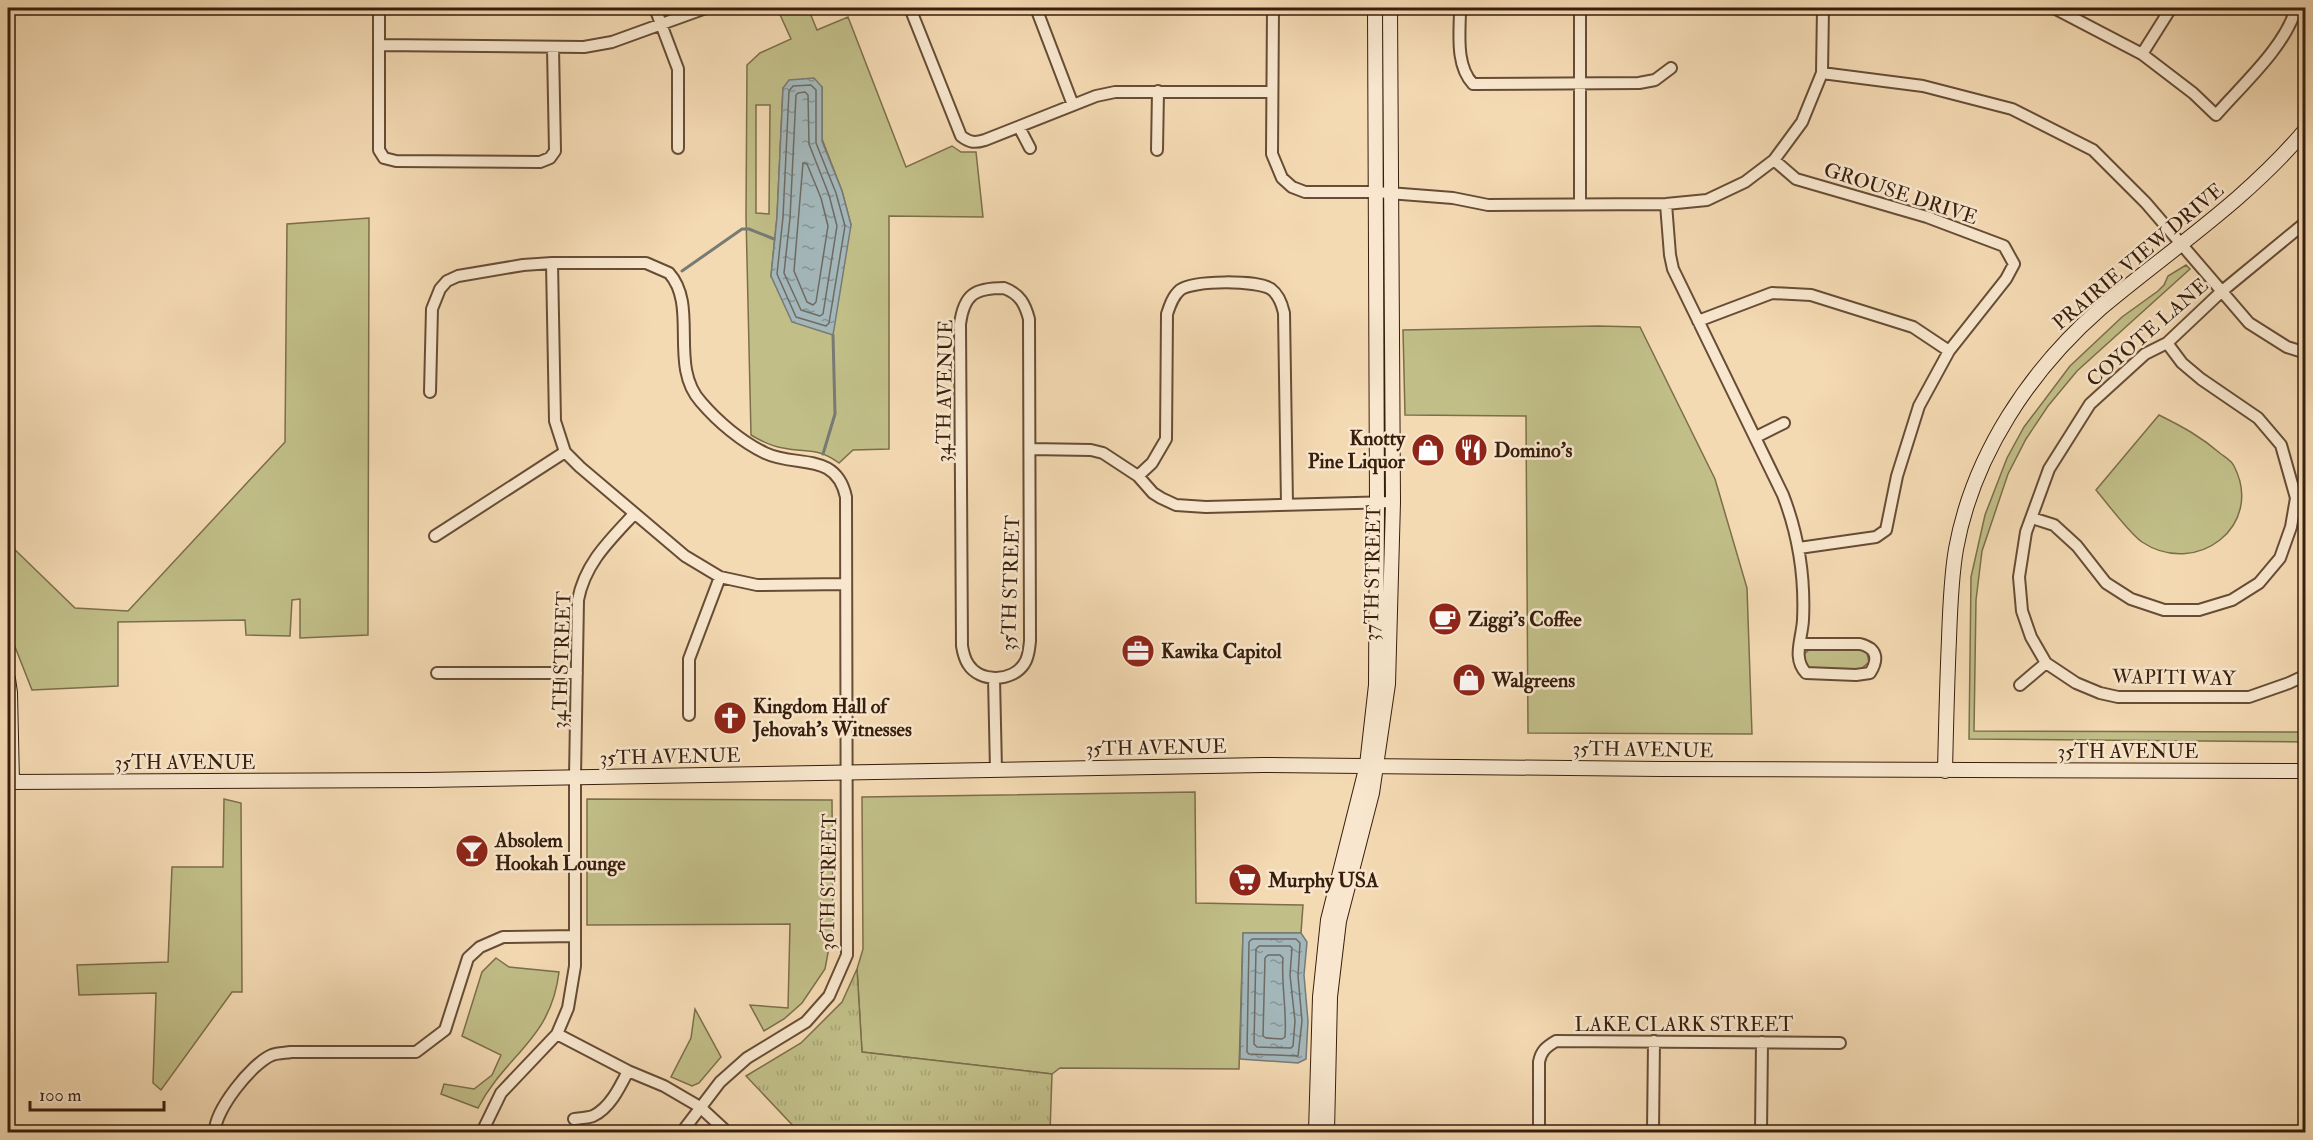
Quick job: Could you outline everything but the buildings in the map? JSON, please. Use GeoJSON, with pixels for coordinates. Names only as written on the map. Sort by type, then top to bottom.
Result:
{"type":"FeatureCollection","features":[{"type":"Feature","properties":{"kind":"main road","name":"37TH STREET"},"geometry":{"type":"LineString","coordinates":[[1327,1132],[1330,997],[1339,921],[1372,793],[1376,685],[1377,503],[1375,8]]}},
{"type":"Feature","properties":{"kind":"main road","name":"37TH STREET"},"geometry":{"type":"LineString","coordinates":[[1316,1132],[1320,998],[1328,920],[1372,765],[1388,684],[1393,502],[1390,8]]}},
{"type":"Feature","properties":{"kind":"main road","name":"PRAIRIE VIEW DRIVE"},"geometry":{"type":"LineString","coordinates":[[1945,771],[1952,575],[1961,524],[1989,452],[2027,389],[2074,333],[2230,204],[2270,168],[2306,129]]}},
{"type":"Feature","properties":{"kind":"main road"},"geometry":{"type":"LineString","coordinates":[[8,679],[10,782]]}},
{"type":"Feature","properties":{"kind":"main road","name":"35TH AVENUE"},"geometry":{"type":"LineString","coordinates":[[10,782],[286,782],[1372,765],[1945,771],[2306,771]]}},
{"type":"Feature","properties":{"kind":"street"},"geometry":{"type":"LineString","coordinates":[[379,8],[379,150],[384,158],[396,161],[540,162],[550,158],[555,151],[553,48]]}},
{"type":"Feature","properties":{"kind":"street"},"geometry":{"type":"LineString","coordinates":[[655,8],[678,69],[678,148]]}},
{"type":"Feature","properties":{"kind":"street"},"geometry":{"type":"LineString","coordinates":[[379,45],[584,47],[612,42],[706,8]]}},
{"type":"Feature","properties":{"kind":"street"},"geometry":{"type":"LineString","coordinates":[[910,8],[961,136],[975,143],[1096,96],[1114,92],[1272,92]]}},
{"type":"Feature","properties":{"kind":"street"},"geometry":{"type":"LineString","coordinates":[[1035,8],[1072,105]]}},
{"type":"Feature","properties":{"kind":"street"},"geometry":{"type":"LineString","coordinates":[[1273,8],[1272,154],[1282,178],[1292,187],[1305,192],[1376,192],[1453,198],[1488,205],[1666,204],[1707,200],[1745,182],[1774,160],[1802,122],[1822,73],[1823,8]]}},
{"type":"Feature","properties":{"kind":"street"},"geometry":{"type":"LineString","coordinates":[[1460,8],[1460,52],[1464,75],[1473,84],[1639,83],[1655,80],[1671,68]]}},
{"type":"Feature","properties":{"kind":"street"},"geometry":{"type":"LineString","coordinates":[[1580,8],[1580,204]]}},
{"type":"Feature","properties":{"kind":"street"},"geometry":{"type":"LineString","coordinates":[[2054,8],[2142,54],[2193,93],[2216,115],[2270,54],[2294,17],[2296,8]]}},
{"type":"Feature","properties":{"kind":"street"},"geometry":{"type":"LineString","coordinates":[[2142,54],[2171,8]]}},
{"type":"Feature","properties":{"kind":"street"},"geometry":{"type":"LineString","coordinates":[[1822,73],[1923,86],[2012,109],[2092,150],[2146,203],[2249,323],[2287,347],[2306,353]]}},
{"type":"Feature","properties":{"kind":"street"},"geometry":{"type":"LineString","coordinates":[[1156,150],[1158,91]]}},
{"type":"Feature","properties":{"kind":"street"},"geometry":{"type":"LineString","coordinates":[[1019,127],[1030,148]]}},
{"type":"Feature","properties":{"kind":"street","name":"GROUSE DRIVE"},"geometry":{"type":"LineString","coordinates":[[1774,160],[1796,179],[1927,217],[2004,246],[2014,264],[2006,279],[1949,351]]}},
{"type":"Feature","properties":{"kind":"street"},"geometry":{"type":"LineString","coordinates":[[1666,204],[1673,269],[1784,495],[1792,518],[1799,548],[1803,619],[1797,660],[1806,673],[1856,675],[1870,673],[1876,664],[1875,653],[1870,646],[1800,644]]}},
{"type":"Feature","properties":{"kind":"street","name":"COYOTE LANE"},"geometry":{"type":"LineString","coordinates":[[2046,663],[2031,637],[2022,610],[2019,577],[2026,532],[2049,469],[2090,404],[2145,354],[2167,343],[2221,292],[2306,222]]}},
{"type":"Feature","properties":{"kind":"street"},"geometry":{"type":"LineString","coordinates":[[552,263],[555,421],[565,452],[685,556],[720,577],[757,585],[846,584]]}},
{"type":"Feature","properties":{"kind":"street"},"geometry":{"type":"LineString","coordinates":[[430,392],[432,309],[440,289],[447,281],[471,273],[552,263],[646,263],[669,273],[682,298],[683,355],[693,390],[700,402],[750,446],[768,455],[795,461],[814,462],[829,468],[844,487],[846,497],[848,773]]}},
{"type":"Feature","properties":{"kind":"street"},"geometry":{"type":"LineString","coordinates":[[1138,476],[1152,463],[1166,439],[1167,314],[1172,300],[1181,289],[1189,286],[1233,283],[1259,285],[1269,288],[1277,295],[1284,313],[1287,505]]}},
{"type":"Feature","properties":{"kind":"street","name":"34TH AVENUE"},"geometry":{"type":"LineString","coordinates":[[994,678],[981,675],[968,664],[962,646],[960,614],[960,324],[966,301],[981,289],[1004,288],[1022,299],[1026,307],[1029,320],[1030,449]]}},
{"type":"Feature","properties":{"kind":"street"},"geometry":{"type":"LineString","coordinates":[[1698,321],[1772,293],[1811,295],[1913,327],[1949,351],[1918,406],[1897,476],[1886,530],[1875,537],[1799,548]]}},
{"type":"Feature","properties":{"kind":"street"},"geometry":{"type":"LineString","coordinates":[[2032,518],[2054,525],[2077,546],[2106,583],[2131,599],[2164,610],[2199,610],[2232,600],[2259,583],[2280,558],[2301,495],[2281,445],[2258,418],[2201,379],[2182,363],[2167,343]]}},
{"type":"Feature","properties":{"kind":"street"},"geometry":{"type":"LineString","coordinates":[[1756,438],[1785,423]]}},
{"type":"Feature","properties":{"kind":"street"},"geometry":{"type":"LineString","coordinates":[[1030,449],[1091,450],[1111,457],[1138,476],[1153,493],[1179,506],[1393,502]]}},
{"type":"Feature","properties":{"kind":"street","name":"35TH STREET"},"geometry":{"type":"LineString","coordinates":[[996,770],[994,678],[1005,677],[1018,670],[1027,659],[1029,648],[1030,449]]}},
{"type":"Feature","properties":{"kind":"street"},"geometry":{"type":"LineString","coordinates":[[435,536],[565,452]]}},
{"type":"Feature","properties":{"kind":"street","name":"34TH STREET"},"geometry":{"type":"LineString","coordinates":[[557,1034],[568,1008],[575,966],[577,611],[582,582],[595,558],[634,514]]}},
{"type":"Feature","properties":{"kind":"street"},"geometry":{"type":"LineString","coordinates":[[688,715],[689,660],[720,577]]}},
{"type":"Feature","properties":{"kind":"street"},"geometry":{"type":"LineString","coordinates":[[2020,685],[2046,663]]}},
{"type":"Feature","properties":{"kind":"street","name":"WAPITI WAY"},"geometry":{"type":"LineString","coordinates":[[2046,663],[2076,683],[2100,693],[2118,697],[2249,696],[2306,675]]}},
{"type":"Feature","properties":{"kind":"street"},"geometry":{"type":"LineString","coordinates":[[437,673],[577,673]]}},
{"type":"Feature","properties":{"kind":"street","name":"36TH STREET"},"geometry":{"type":"LineString","coordinates":[[682,1132],[720,1082],[747,1058],[806,1022],[829,996],[847,955],[848,773]]}},
{"type":"Feature","properties":{"kind":"street"},"geometry":{"type":"LineString","coordinates":[[215,1132],[220,1110],[258,1063],[273,1055],[291,1052],[416,1052],[445,1030],[468,958],[480,947],[503,937],[575,936]]}},
{"type":"Feature","properties":{"kind":"street"},"geometry":{"type":"LineString","coordinates":[[482,1132],[501,1093],[557,1034],[628,1071],[663,1086],[700,1107],[727,1132]]}},
{"type":"Feature","properties":{"kind":"street","name":"LAKE CLARK STREET"},"geometry":{"type":"LineString","coordinates":[[1539,1132],[1539,1062],[1546,1046],[1556,1041],[1840,1043]]}},
{"type":"Feature","properties":{"kind":"street"},"geometry":{"type":"LineString","coordinates":[[1653,1132],[1654,1041]]}},
{"type":"Feature","properties":{"kind":"street"},"geometry":{"type":"LineString","coordinates":[[1761,1132],[1762,1042]]}},
{"type":"Feature","properties":{"kind":"street"},"geometry":{"type":"LineString","coordinates":[[574,1119],[592,1117],[605,1106],[619,1089],[628,1071]]}},
{"type":"Feature","properties":{"kind":"green space"},"geometry":{"type":"Polygon","coordinates":[[[777,8],[808,8],[817,30],[848,17],[906,167],[952,146],[961,152],[976,152],[983,217],[889,216],[889,449],[853,450],[839,463],[818,453],[779,447],[751,435],[746,216],[747,65],[760,53],[791,39],[777,8]],[[822,87],[783,88],[777,217],[771,276],[851,225],[842,191],[822,139],[822,87]],[[756,105],[756,213],[769,214],[770,105],[756,105]]]}},
{"type":"Feature","properties":{"kind":"green space"},"geometry":{"type":"Polygon","coordinates":[[[369,218],[368,635],[300,638],[300,599],[292,600],[290,636],[246,635],[245,620],[118,622],[118,686],[32,690],[8,629],[8,543],[75,608],[128,611],[285,442],[287,224],[369,218]]]}},
{"type":"Feature","properties":{"kind":"green space"},"geometry":{"type":"Polygon","coordinates":[[[2186,265],[2190,269],[2077,371],[2048,406],[2026,439],[2008,474],[1982,551],[1976,600],[1974,731],[2305,732],[2305,742],[1969,739],[1971,577],[1985,515],[2007,458],[2024,427],[2070,366],[2122,317],[2158,291],[2168,276],[2186,265]]]}},
{"type":"Feature","properties":{"kind":"green space"},"geometry":{"type":"Polygon","coordinates":[[[1640,327],[1715,479],[1747,588],[1752,734],[1528,733],[1526,416],[1405,415],[1403,330],[1640,327]]]}},
{"type":"Feature","properties":{"kind":"green space"},"geometry":{"type":"Polygon","coordinates":[[[2159,415],[2198,437],[2232,462],[2234,466],[2241,488],[2240,508],[2233,526],[2220,540],[2203,550],[2184,554],[2163,552],[2142,542],[2096,490],[2159,415]]]}},
{"type":"Feature","properties":{"kind":"green space"},"geometry":{"type":"Polygon","coordinates":[[[1810,649],[1860,649],[1867,653],[1869,662],[1861,669],[1810,668],[1804,665],[1803,655],[1810,649]]]}},
{"type":"Feature","properties":{"kind":"green space"},"geometry":{"type":"Polygon","coordinates":[[[1195,792],[1196,903],[1303,905],[1301,933],[1243,933],[1239,1069],[1060,1068],[1052,1074],[862,1052],[857,969],[863,949],[862,797],[1195,792]]]}},
{"type":"Feature","properties":{"kind":"green space"},"geometry":{"type":"Polygon","coordinates":[[[224,799],[241,803],[242,992],[232,992],[161,1090],[153,1083],[156,993],[79,995],[77,965],[168,962],[172,867],[223,867],[224,799]]]}},
{"type":"Feature","properties":{"kind":"green space"},"geometry":{"type":"Polygon","coordinates":[[[587,799],[832,800],[833,926],[825,969],[802,1003],[784,1019],[764,1031],[750,1005],[788,1008],[790,924],[587,925],[587,799]]]}},
{"type":"Feature","properties":{"kind":"green space"},"geometry":{"type":"Polygon","coordinates":[[[496,958],[509,967],[559,972],[547,1014],[537,1031],[489,1089],[478,1108],[441,1094],[444,1084],[474,1089],[492,1075],[501,1055],[462,1036],[482,972],[496,958]]]}},
{"type":"Feature","properties":{"kind":"green space"},"geometry":{"type":"Polygon","coordinates":[[[857,969],[862,1052],[1052,1074],[1050,1132],[799,1132],[746,1076],[801,1043],[842,1002],[857,969]]]}},
{"type":"Feature","properties":{"kind":"green space"},"geometry":{"type":"Polygon","coordinates":[[[695,1009],[721,1057],[699,1083],[692,1086],[671,1077],[691,1038],[695,1009]]]}},
{"type":"Feature","properties":{"kind":"water"},"geometry":{"type":"Polygon","coordinates":[[[814,78],[822,87],[822,141],[842,191],[851,225],[833,335],[792,322],[771,276],[777,217],[783,88],[789,80],[814,78]]]}},
{"type":"Feature","properties":{"kind":"water"},"geometry":{"type":"Polygon","coordinates":[[[1243,933],[1301,933],[1307,942],[1304,975],[1308,1021],[1306,1059],[1298,1063],[1240,1059],[1243,933]]]}},
{"type":"Feature","properties":{"kind":"waterway"},"geometry":{"type":"LineString","coordinates":[[682,271],[742,229],[749,229],[774,239]]}},
{"type":"Feature","properties":{"kind":"waterway"},"geometry":{"type":"LineString","coordinates":[[823,454],[835,414],[833,335]]}},
{"type":"Feature","properties":{"kind":"place","name":"Knotty Pine Liquor"},"geometry":{"type":"Point","coordinates":[1428,450]}},
{"type":"Feature","properties":{"kind":"place","name":"Domino's"},"geometry":{"type":"Point","coordinates":[1471,450]}},
{"type":"Feature","properties":{"kind":"place","name":"Ziggi's Coffee"},"geometry":{"type":"Point","coordinates":[1445,619]}},
{"type":"Feature","properties":{"kind":"place","name":"Kawika Capitol"},"geometry":{"type":"Point","coordinates":[1138,651]}},
{"type":"Feature","properties":{"kind":"place","name":"Walgreens"},"geometry":{"type":"Point","coordinates":[1469,680]}},
{"type":"Feature","properties":{"kind":"place","name":"Kingdom Hall of Jehovah's Witnesses"},"geometry":{"type":"Point","coordinates":[730,718]}},
{"type":"Feature","properties":{"kind":"place","name":"Absolem Hookah Lounge"},"geometry":{"type":"Point","coordinates":[472,851]}},
{"type":"Feature","properties":{"kind":"place","name":"Murphy USA"},"geometry":{"type":"Point","coordinates":[1245,880]}}]}
